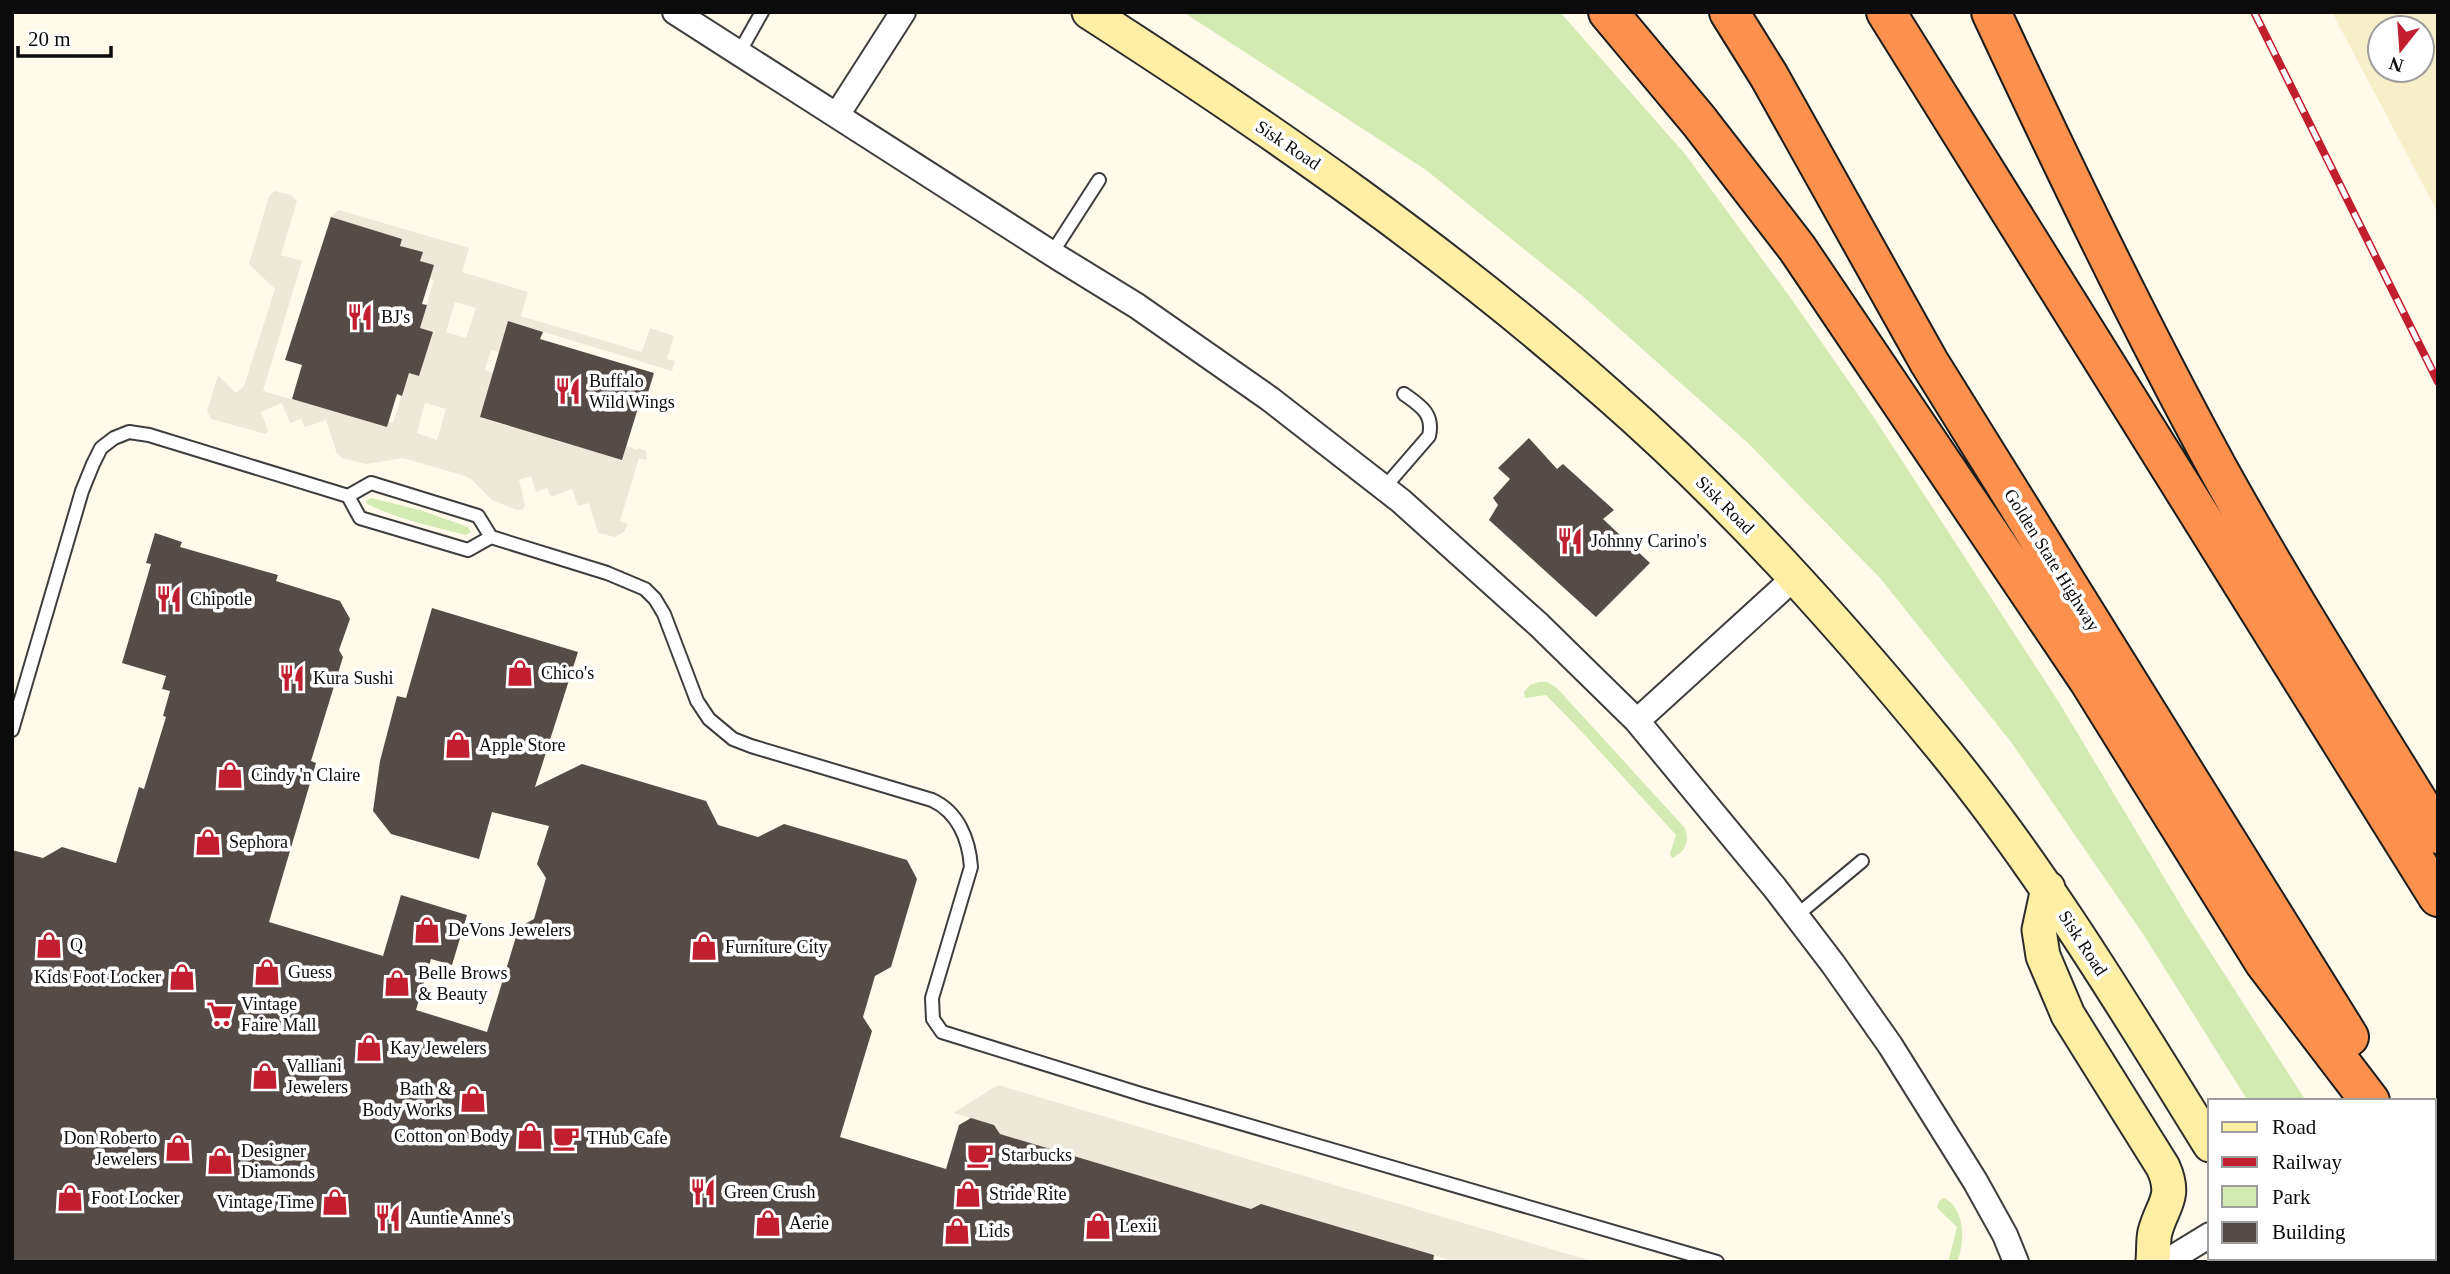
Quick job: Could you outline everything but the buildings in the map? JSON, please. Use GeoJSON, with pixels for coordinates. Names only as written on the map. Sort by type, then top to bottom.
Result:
{"type":"FeatureCollection","features":[{"type":"Feature","properties":{"kind":"highway"},"geometry":{"type":"LineString","coordinates":[[1608,12],[1699,121],[1797,248],[2089,681],[2264,962],[2368,1099]]}},
{"type":"Feature","properties":{"kind":"highway","name":"Golden State Highway"},"geometry":{"type":"LineString","coordinates":[[1729,12],[1769,76],[1929,362],[2387,1099]]}},
{"type":"Feature","properties":{"kind":"highway"},"geometry":{"type":"LineString","coordinates":[[1886,12],[2438,897]]}},
{"type":"Feature","properties":{"kind":"highway"},"geometry":{"type":"LineString","coordinates":[[1991,12],[2085,214],[2218,467],[2280,575],[2438,834]]}},
{"type":"Feature","properties":{"kind":"highway"},"geometry":{"type":"LineString","coordinates":[[2436,1183],[2438,1189]]}},
{"type":"Feature","properties":{"kind":"main road","name":"Sisk Road"},"geometry":{"type":"LineString","coordinates":[[1089,12],[1303,154],[1411,233],[1611,396],[1710,489],[1795,577],[1941,746],[2048,888],[2208,1142]]}},
{"type":"Feature","properties":{"kind":"main road"},"geometry":{"type":"LineString","coordinates":[[2048,888],[2039,930],[2048,968],[2068,1015],[2166,1174],[2168,1201],[2155,1232],[2151,1261]]}},
{"type":"Feature","properties":{"kind":"street"},"geometry":{"type":"LineString","coordinates":[[675,12],[1205,352],[1384,488],[1528,616],[1637,721],[1796,916],[1890,1045],[1975,1181],[2005,1235],[2016,1262]]}},
{"type":"Feature","properties":{"kind":"street"},"geometry":{"type":"LineString","coordinates":[[837,115],[903,12]]}},
{"type":"Feature","properties":{"kind":"street"},"geometry":{"type":"LineString","coordinates":[[1637,721],[1795,577]]}},
{"type":"Feature","properties":{"kind":"street"},"geometry":{"type":"LineString","coordinates":[[2151,1261],[2174,1257],[2208,1235]]}},
{"type":"Feature","properties":{"kind":"lane"},"geometry":{"type":"LineString","coordinates":[[739,53],[762,12]]}},
{"type":"Feature","properties":{"kind":"lane"},"geometry":{"type":"LineString","coordinates":[[1052,253],[1099,180]]}},
{"type":"Feature","properties":{"kind":"lane"},"geometry":{"type":"LineString","coordinates":[[1384,488],[1429,436],[1432,426],[1426,410],[1404,394]]}},
{"type":"Feature","properties":{"kind":"lane"},"geometry":{"type":"LineString","coordinates":[[12,730],[82,491],[101,448],[114,438],[130,432],[149,435],[348,496],[360,518],[468,550],[491,537]]}},
{"type":"Feature","properties":{"kind":"lane"},"geometry":{"type":"LineString","coordinates":[[348,496],[371,483],[478,516],[491,537],[607,573],[645,589],[664,614],[697,701],[709,719],[733,739],[932,800],[952,814],[970,849],[971,867],[932,998],[933,1019],[942,1032],[1687,1258],[1717,1262]]}},
{"type":"Feature","properties":{"kind":"lane"},"geometry":{"type":"LineString","coordinates":[[1796,916],[1862,861]]}},
{"type":"Feature","properties":{"kind":"shaded area"},"geometry":{"type":"Polygon","coordinates":[[[2332,12],[2438,12],[2438,213],[2370,84],[2436,84],[2436,14],[2366,14],[2366,76],[2332,12]]]}},
{"type":"Feature","properties":{"kind":"shaded area"},"geometry":{"type":"Polygon","coordinates":[[[275,191],[291,195],[297,201],[281,255],[302,261],[263,391],[387,427],[389,422],[393,423],[409,373],[419,376],[433,332],[420,328],[434,280],[420,261],[422,252],[400,246],[402,239],[331,217],[339,210],[469,248],[462,272],[528,292],[521,316],[642,352],[650,328],[674,336],[667,359],[675,361],[672,371],[508,321],[499,352],[491,350],[485,370],[493,373],[481,418],[622,460],[626,446],[646,451],[647,460],[639,458],[620,521],[628,524],[624,532],[615,537],[598,533],[589,503],[578,506],[572,489],[551,497],[547,488],[536,492],[531,476],[519,480],[525,505],[523,509],[517,510],[492,500],[465,476],[403,458],[366,464],[342,458],[337,454],[326,420],[305,427],[301,419],[290,423],[282,403],[261,412],[268,430],[266,434],[211,419],[207,411],[218,375],[236,393],[244,386],[275,289],[249,264],[269,196],[275,191]],[[455,302],[446,332],[466,338],[476,308],[455,302]],[[425,403],[417,433],[437,440],[446,409],[425,403]]]}},
{"type":"Feature","properties":{"kind":"shaded area"},"geometry":{"type":"Polygon","coordinates":[[[998,1085],[1595,1262],[1456,1262],[1335,1226],[1251,1209],[1000,1134],[994,1125],[953,1113],[998,1085]]]}},
{"type":"Feature","properties":{"kind":"green space"},"geometry":{"type":"Polygon","coordinates":[[[1183,12],[1560,12],[1685,154],[1875,419],[2060,704],[2186,914],[2305,1099],[2247,1099],[2143,934],[2011,742],[1880,578],[1748,443],[1586,299],[1426,170],[1183,12]]]}},
{"type":"Feature","properties":{"kind":"green space"},"geometry":{"type":"Polygon","coordinates":[[[371,498],[420,510],[468,527],[471,532],[466,535],[403,518],[367,504],[366,501],[371,498]]]}},
{"type":"Feature","properties":{"kind":"green space"},"geometry":{"type":"Polygon","coordinates":[[[1547,682],[1557,688],[1684,827],[1687,841],[1680,853],[1672,858],[1670,854],[1676,835],[1546,695],[1525,698],[1524,692],[1530,685],[1547,682]]]}},
{"type":"Feature","properties":{"kind":"green space"},"geometry":{"type":"Polygon","coordinates":[[[1944,1198],[1956,1210],[1962,1227],[1957,1262],[1948,1262],[1957,1227],[1937,1208],[1939,1201],[1944,1198]]]}},
{"type":"Feature","properties":{"kind":"railway"},"geometry":{"type":"LineString","coordinates":[[2254,12],[2438,382]]}},
{"type":"Feature","properties":{"kind":"place","name":"BJ's"},"geometry":{"type":"Point","coordinates":[360,317]}},
{"type":"Feature","properties":{"kind":"place","name":"Buffalo Wild Wings"},"geometry":{"type":"Point","coordinates":[568,391]}},
{"type":"Feature","properties":{"kind":"place","name":"Johnny Carino's"},"geometry":{"type":"Point","coordinates":[1570,541]}},
{"type":"Feature","properties":{"kind":"place","name":"Chipotle"},"geometry":{"type":"Point","coordinates":[169,599]}},
{"type":"Feature","properties":{"kind":"place","name":"Chico's"},"geometry":{"type":"Point","coordinates":[520,673]}},
{"type":"Feature","properties":{"kind":"place","name":"Kura Sushi"},"geometry":{"type":"Point","coordinates":[292,678]}},
{"type":"Feature","properties":{"kind":"place","name":"Apple Store"},"geometry":{"type":"Point","coordinates":[458,745]}},
{"type":"Feature","properties":{"kind":"place","name":"Cindy 'n Claire"},"geometry":{"type":"Point","coordinates":[230,775]}},
{"type":"Feature","properties":{"kind":"place","name":"Sephora"},"geometry":{"type":"Point","coordinates":[208,842]}},
{"type":"Feature","properties":{"kind":"place","name":"DeVons Jewelers"},"geometry":{"type":"Point","coordinates":[427,930]}},
{"type":"Feature","properties":{"kind":"place","name":"Q"},"geometry":{"type":"Point","coordinates":[49,945]}},
{"type":"Feature","properties":{"kind":"place","name":"Furniture City"},"geometry":{"type":"Point","coordinates":[704,947]}},
{"type":"Feature","properties":{"kind":"place","name":"Guess"},"geometry":{"type":"Point","coordinates":[267,972]}},
{"type":"Feature","properties":{"kind":"place","name":"Kids Foot Locker"},"geometry":{"type":"Point","coordinates":[182,977]}},
{"type":"Feature","properties":{"kind":"place","name":"Belle Brows & Beauty"},"geometry":{"type":"Point","coordinates":[397,983]}},
{"type":"Feature","properties":{"kind":"place","name":"Vintage Faire Mall"},"geometry":{"type":"Point","coordinates":[220,1014]}},
{"type":"Feature","properties":{"kind":"place","name":"Kay Jewelers"},"geometry":{"type":"Point","coordinates":[369,1048]}},
{"type":"Feature","properties":{"kind":"place","name":"Valliani Jewelers"},"geometry":{"type":"Point","coordinates":[265,1076]}},
{"type":"Feature","properties":{"kind":"place","name":"Bath & Body Works"},"geometry":{"type":"Point","coordinates":[473,1099]}},
{"type":"Feature","properties":{"kind":"place","name":"Cotton on Body"},"geometry":{"type":"Point","coordinates":[530,1136]}},
{"type":"Feature","properties":{"kind":"place","name":"THub Cafe"},"geometry":{"type":"Point","coordinates":[566,1138]}},
{"type":"Feature","properties":{"kind":"place","name":"Don Roberto Jewelers"},"geometry":{"type":"Point","coordinates":[178,1148]}},
{"type":"Feature","properties":{"kind":"place","name":"Starbucks"},"geometry":{"type":"Point","coordinates":[980,1155]}},
{"type":"Feature","properties":{"kind":"place","name":"Designer Diamonds"},"geometry":{"type":"Point","coordinates":[220,1161]}},
{"type":"Feature","properties":{"kind":"place","name":"Green Crush"},"geometry":{"type":"Point","coordinates":[703,1192]}},
{"type":"Feature","properties":{"kind":"place","name":"Stride Rite"},"geometry":{"type":"Point","coordinates":[968,1194]}},
{"type":"Feature","properties":{"kind":"place","name":"Foot Locker"},"geometry":{"type":"Point","coordinates":[70,1198]}},
{"type":"Feature","properties":{"kind":"place","name":"Vintage Time"},"geometry":{"type":"Point","coordinates":[335,1202]}},
{"type":"Feature","properties":{"kind":"place","name":"Auntie Anne's"},"geometry":{"type":"Point","coordinates":[388,1218]}},
{"type":"Feature","properties":{"kind":"place","name":"Aerie"},"geometry":{"type":"Point","coordinates":[768,1223]}},
{"type":"Feature","properties":{"kind":"place","name":"Lexii"},"geometry":{"type":"Point","coordinates":[1098,1226]}},
{"type":"Feature","properties":{"kind":"place","name":"Lids"},"geometry":{"type":"Point","coordinates":[957,1231]}}]}
